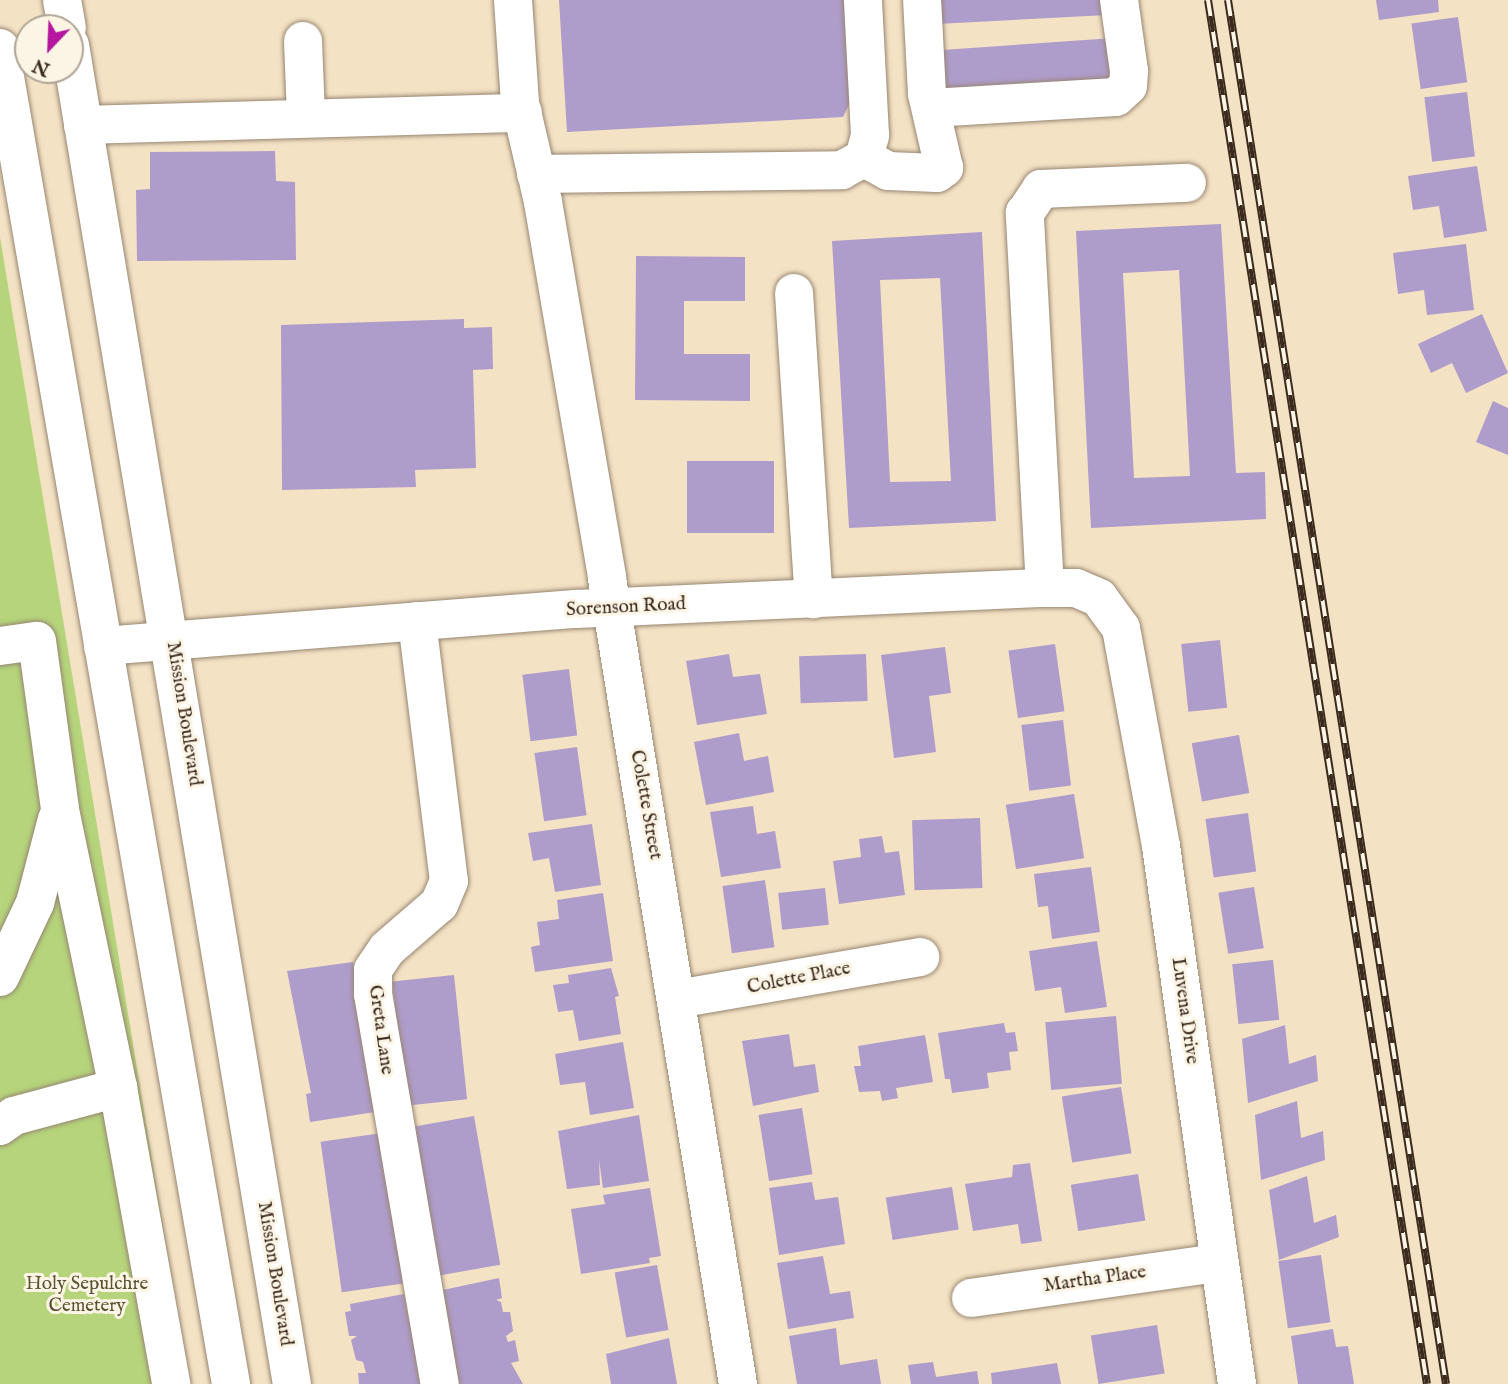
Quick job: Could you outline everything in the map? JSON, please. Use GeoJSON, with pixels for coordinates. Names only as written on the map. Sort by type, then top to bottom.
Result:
{"type":"FeatureCollection","features":[{"type":"Feature","properties":{"kind":"street","name":"Colette Street"},"geometry":{"type":"LineString","coordinates":[[513,0],[523,113],[546,227],[677,999],[738,1384]]}},
{"type":"Feature","properties":{"kind":"street"},"geometry":{"type":"LineString","coordinates":[[536,174],[842,170],[864,158],[870,135],[863,0]]}},
{"type":"Feature","properties":{"kind":"street"},"geometry":{"type":"LineString","coordinates":[[864,158],[888,171],[937,173],[944,168],[931,108],[922,0]]}},
{"type":"Feature","properties":{"kind":"street"},"geometry":{"type":"LineString","coordinates":[[931,108],[1116,97],[1128,86],[1129,71],[1119,0]]}},
{"type":"Feature","properties":{"kind":"street"},"geometry":{"type":"LineString","coordinates":[[303,41],[306,117]]}},
{"type":"Feature","properties":{"kind":"street"},"geometry":{"type":"LineString","coordinates":[[0,48],[231,1384]]}},
{"type":"Feature","properties":{"kind":"street","name":"Mission Boulevard"},"geometry":{"type":"LineString","coordinates":[[76,84],[292,1384]]}},
{"type":"Feature","properties":{"kind":"street"},"geometry":{"type":"LineString","coordinates":[[83,125],[523,113]]}},
{"type":"Feature","properties":{"kind":"street"},"geometry":{"type":"LineString","coordinates":[[1045,588],[1025,213],[1041,189],[1187,183]]}},
{"type":"Feature","properties":{"kind":"street"},"geometry":{"type":"LineString","coordinates":[[794,293],[814,599]]}},
{"type":"Feature","properties":{"kind":"street","name":"Sorenson Road"},"geometry":{"type":"LineString","coordinates":[[103,646],[170,638],[611,609],[1045,588],[1076,588],[1100,598],[1112,611],[1124,639]]}},
{"type":"Feature","properties":{"kind":"street","name":"Greta Lane"},"geometry":{"type":"LineString","coordinates":[[417,621],[449,881],[439,904],[387,949],[373,970],[373,995],[440,1384]]}},
{"type":"Feature","properties":{"kind":"street","name":"Luvena Drive"},"geometry":{"type":"LineString","coordinates":[[1124,639],[1161,846],[1237,1384]]}},
{"type":"Feature","properties":{"kind":"street"},"geometry":{"type":"LineString","coordinates":[[0,646],[37,641],[60,810],[118,1088],[172,1384]]}},
{"type":"Feature","properties":{"kind":"street"},"geometry":{"type":"LineString","coordinates":[[0,977],[35,904],[60,810]]}},
{"type":"Feature","properties":{"kind":"street","name":"Colette Place"},"geometry":{"type":"LineString","coordinates":[[677,999],[920,957]]}},
{"type":"Feature","properties":{"kind":"street"},"geometry":{"type":"LineString","coordinates":[[0,1126],[15,1116],[118,1088]]}},
{"type":"Feature","properties":{"kind":"street","name":"Martha Place"},"geometry":{"type":"LineString","coordinates":[[971,1298],[1218,1263]]}},
{"type":"Feature","properties":{"kind":"green space","name":"Holy Sepulchre Cemetery"},"geometry":{"type":"Polygon","coordinates":[[[0,237],[189,1384],[0,1384],[0,237]]]}},
{"type":"Feature","properties":{"kind":"building"},"geometry":{"type":"Polygon","coordinates":[[[559,0],[852,0],[857,88],[843,117],[567,132],[559,0]]]}},
{"type":"Feature","properties":{"kind":"building"},"geometry":{"type":"Polygon","coordinates":[[[935,0],[1106,0],[1107,15],[937,24],[935,0]]]}},
{"type":"Feature","properties":{"kind":"building"},"geometry":{"type":"Polygon","coordinates":[[[1376,0],[1438,0],[1439,12],[1379,20],[1376,0]]]}},
{"type":"Feature","properties":{"kind":"building"},"geometry":{"type":"Polygon","coordinates":[[[1458,17],[1467,82],[1421,89],[1411,24],[1458,17]]]}},
{"type":"Feature","properties":{"kind":"building"},"geometry":{"type":"Polygon","coordinates":[[[1114,38],[1117,83],[942,95],[938,50],[1114,38]]]}},
{"type":"Feature","properties":{"kind":"building"},"geometry":{"type":"Polygon","coordinates":[[[1467,92],[1475,157],[1432,162],[1424,97],[1467,92]]]}},
{"type":"Feature","properties":{"kind":"building"},"geometry":{"type":"Polygon","coordinates":[[[275,151],[276,181],[295,182],[296,260],[137,261],[136,190],[150,189],[150,152],[275,151]]]}},
{"type":"Feature","properties":{"kind":"building"},"geometry":{"type":"Polygon","coordinates":[[[1477,166],[1487,231],[1444,238],[1439,206],[1413,210],[1408,176],[1477,166]]]}},
{"type":"Feature","properties":{"kind":"building"},"geometry":{"type":"Polygon","coordinates":[[[1221,224],[1236,473],[1265,472],[1266,519],[1091,528],[1076,231],[1221,224]],[[1179,270],[1123,273],[1134,478],[1190,476],[1179,270]]]}},
{"type":"Feature","properties":{"kind":"building"},"geometry":{"type":"Polygon","coordinates":[[[982,232],[996,521],[849,528],[832,241],[982,232]],[[940,278],[880,280],[890,482],[951,481],[940,278]]]}},
{"type":"Feature","properties":{"kind":"building"},"geometry":{"type":"Polygon","coordinates":[[[1466,244],[1474,310],[1427,315],[1424,290],[1398,294],[1393,253],[1466,244]]]}},
{"type":"Feature","properties":{"kind":"building"},"geometry":{"type":"Polygon","coordinates":[[[636,256],[745,257],[745,301],[684,301],[684,354],[750,354],[750,401],[635,400],[636,256]]]}},
{"type":"Feature","properties":{"kind":"building"},"geometry":{"type":"Polygon","coordinates":[[[1482,314],[1508,373],[1466,393],[1452,363],[1431,373],[1418,344],[1482,314]]]}},
{"type":"Feature","properties":{"kind":"building"},"geometry":{"type":"Polygon","coordinates":[[[464,319],[464,328],[492,327],[493,369],[473,370],[476,468],[415,470],[416,487],[282,490],[281,325],[464,319]]]}},
{"type":"Feature","properties":{"kind":"building"},"geometry":{"type":"Polygon","coordinates":[[[1493,401],[1508,408],[1508,455],[1476,442],[1493,401]]]}},
{"type":"Feature","properties":{"kind":"building"},"geometry":{"type":"Polygon","coordinates":[[[687,461],[774,461],[774,533],[687,533],[687,461]]]}},
{"type":"Feature","properties":{"kind":"building"},"geometry":{"type":"Polygon","coordinates":[[[1220,640],[1227,708],[1188,712],[1181,644],[1220,640]]]}},
{"type":"Feature","properties":{"kind":"building"},"geometry":{"type":"Polygon","coordinates":[[[1055,644],[1064,711],[1018,718],[1008,651],[1055,644]]]}},
{"type":"Feature","properties":{"kind":"building"},"geometry":{"type":"Polygon","coordinates":[[[945,647],[951,693],[929,696],[936,752],[894,758],[881,655],[945,647]]]}},
{"type":"Feature","properties":{"kind":"building"},"geometry":{"type":"Polygon","coordinates":[[[729,654],[733,677],[760,674],[767,714],[697,725],[686,661],[729,654]]]}},
{"type":"Feature","properties":{"kind":"building"},"geometry":{"type":"Polygon","coordinates":[[[866,654],[868,701],[801,703],[799,656],[866,654]]]}},
{"type":"Feature","properties":{"kind":"building"},"geometry":{"type":"Polygon","coordinates":[[[569,669],[577,736],[531,741],[522,675],[569,669]]]}},
{"type":"Feature","properties":{"kind":"building"},"geometry":{"type":"Polygon","coordinates":[[[1063,720],[1071,786],[1029,791],[1021,725],[1063,720]]]}},
{"type":"Feature","properties":{"kind":"building"},"geometry":{"type":"Polygon","coordinates":[[[739,733],[744,761],[768,756],[774,792],[706,805],[694,742],[739,733]]]}},
{"type":"Feature","properties":{"kind":"building"},"geometry":{"type":"Polygon","coordinates":[[[1239,735],[1249,793],[1202,801],[1192,743],[1239,735]]]}},
{"type":"Feature","properties":{"kind":"building"},"geometry":{"type":"Polygon","coordinates":[[[577,747],[587,815],[544,821],[534,753],[577,747]]]}},
{"type":"Feature","properties":{"kind":"building"},"geometry":{"type":"Polygon","coordinates":[[[1074,794],[1084,858],[1016,869],[1006,805],[1074,794]]]}},
{"type":"Feature","properties":{"kind":"building"},"geometry":{"type":"Polygon","coordinates":[[[753,806],[757,834],[775,831],[781,868],[721,877],[710,812],[753,806]]]}},
{"type":"Feature","properties":{"kind":"building"},"geometry":{"type":"Polygon","coordinates":[[[1248,813],[1256,871],[1214,877],[1205,819],[1248,813]]]}},
{"type":"Feature","properties":{"kind":"building"},"geometry":{"type":"Polygon","coordinates":[[[980,818],[982,888],[914,890],[912,820],[980,818]]]}},
{"type":"Feature","properties":{"kind":"building"},"geometry":{"type":"Polygon","coordinates":[[[592,824],[601,885],[555,892],[549,858],[533,861],[528,833],[592,824]]]}},
{"type":"Feature","properties":{"kind":"building"},"geometry":{"type":"Polygon","coordinates":[[[882,836],[885,853],[899,851],[905,895],[839,904],[833,861],[861,857],[859,839],[882,836]]]}},
{"type":"Feature","properties":{"kind":"building"},"geometry":{"type":"Polygon","coordinates":[[[1091,867],[1100,932],[1052,939],[1048,906],[1038,907],[1034,874],[1091,867]]]}},
{"type":"Feature","properties":{"kind":"building"},"geometry":{"type":"Polygon","coordinates":[[[765,880],[774,947],[732,953],[722,886],[765,880]]]}},
{"type":"Feature","properties":{"kind":"building"},"geometry":{"type":"Polygon","coordinates":[[[1254,887],[1264,948],[1228,954],[1218,893],[1254,887]]]}},
{"type":"Feature","properties":{"kind":"building"},"geometry":{"type":"Polygon","coordinates":[[[825,888],[829,925],[782,930],[778,893],[825,888]]]}},
{"type":"Feature","properties":{"kind":"building"},"geometry":{"type":"Polygon","coordinates":[[[603,893],[613,961],[535,972],[531,947],[540,945],[537,922],[559,919],[557,900],[603,893]]]}},
{"type":"Feature","properties":{"kind":"building"},"geometry":{"type":"Polygon","coordinates":[[[1097,941],[1107,1007],[1065,1013],[1061,987],[1035,991],[1029,951],[1097,941]]]}},
{"type":"Feature","properties":{"kind":"building"},"geometry":{"type":"Polygon","coordinates":[[[1273,960],[1279,1020],[1238,1024],[1232,964],[1273,960]]]}},
{"type":"Feature","properties":{"kind":"building"},"geometry":{"type":"Polygon","coordinates":[[[353,962],[375,1112],[310,1122],[306,1094],[311,1093],[287,971],[353,962]]]}},
{"type":"Feature","properties":{"kind":"building"},"geometry":{"type":"Polygon","coordinates":[[[611,968],[619,996],[615,997],[621,1034],[579,1041],[573,1010],[558,1012],[553,985],[569,983],[568,975],[611,968]]]}},
{"type":"Feature","properties":{"kind":"building"},"geometry":{"type":"Polygon","coordinates":[[[454,975],[467,1099],[405,1106],[392,981],[454,975]]]}},
{"type":"Feature","properties":{"kind":"building"},"geometry":{"type":"Polygon","coordinates":[[[1116,1016],[1122,1084],[1051,1090],[1045,1022],[1116,1016]]]}},
{"type":"Feature","properties":{"kind":"building"},"geometry":{"type":"Polygon","coordinates":[[[1004,1023],[1006,1033],[1015,1032],[1018,1051],[1009,1052],[1011,1070],[987,1073],[989,1088],[952,1093],[950,1079],[945,1079],[938,1033],[1004,1023]]]}},
{"type":"Feature","properties":{"kind":"building"},"geometry":{"type":"Polygon","coordinates":[[[1285,1025],[1289,1064],[1316,1055],[1318,1081],[1248,1103],[1242,1039],[1285,1025]]]}},
{"type":"Feature","properties":{"kind":"building"},"geometry":{"type":"Polygon","coordinates":[[[789,1034],[794,1067],[815,1064],[819,1092],[753,1106],[742,1041],[789,1034]]]}},
{"type":"Feature","properties":{"kind":"building"},"geometry":{"type":"Polygon","coordinates":[[[925,1035],[933,1082],[896,1088],[898,1098],[882,1101],[880,1091],[859,1092],[854,1066],[861,1066],[858,1046],[925,1035]]]}},
{"type":"Feature","properties":{"kind":"building"},"geometry":{"type":"Polygon","coordinates":[[[623,1042],[634,1108],[590,1115],[585,1082],[560,1085],[555,1054],[623,1042]]]}},
{"type":"Feature","properties":{"kind":"building"},"geometry":{"type":"Polygon","coordinates":[[[1121,1087],[1131,1153],[1072,1163],[1062,1096],[1121,1087]]]}},
{"type":"Feature","properties":{"kind":"building"},"geometry":{"type":"Polygon","coordinates":[[[1297,1101],[1301,1138],[1323,1131],[1325,1160],[1261,1180],[1255,1115],[1297,1101]]]}},
{"type":"Feature","properties":{"kind":"building"},"geometry":{"type":"Polygon","coordinates":[[[802,1108],[812,1174],[769,1181],[759,1115],[802,1108]]]}},
{"type":"Feature","properties":{"kind":"building"},"geometry":{"type":"Polygon","coordinates":[[[639,1115],[649,1181],[603,1188],[599,1160],[600,1185],[567,1189],[558,1131],[639,1115]]]}},
{"type":"Feature","properties":{"kind":"building"},"geometry":{"type":"Polygon","coordinates":[[[474,1116],[500,1265],[439,1275],[413,1127],[474,1116]]]}},
{"type":"Feature","properties":{"kind":"building"},"geometry":{"type":"Polygon","coordinates":[[[382,1133],[403,1284],[342,1292],[321,1142],[382,1133]]]}},
{"type":"Feature","properties":{"kind":"building"},"geometry":{"type":"Polygon","coordinates":[[[1030,1163],[1042,1241],[1021,1244],[1018,1224],[973,1231],[965,1184],[1012,1177],[1013,1165],[1030,1163]]]}},
{"type":"Feature","properties":{"kind":"building"},"geometry":{"type":"Polygon","coordinates":[[[1138,1174],[1145,1220],[1078,1231],[1071,1185],[1138,1174]]]}},
{"type":"Feature","properties":{"kind":"building"},"geometry":{"type":"Polygon","coordinates":[[[1307,1176],[1314,1223],[1336,1215],[1339,1237],[1279,1260],[1269,1190],[1307,1176]]]}},
{"type":"Feature","properties":{"kind":"building"},"geometry":{"type":"Polygon","coordinates":[[[812,1182],[815,1200],[838,1197],[845,1244],[779,1255],[769,1188],[812,1182]]]}},
{"type":"Feature","properties":{"kind":"building"},"geometry":{"type":"Polygon","coordinates":[[[952,1187],[959,1229],[893,1240],[886,1197],[952,1187]]]}},
{"type":"Feature","properties":{"kind":"building"},"geometry":{"type":"Polygon","coordinates":[[[650,1188],[661,1256],[649,1258],[650,1263],[581,1274],[571,1209],[605,1204],[603,1195],[650,1188]]]}},
{"type":"Feature","properties":{"kind":"building"},"geometry":{"type":"Polygon","coordinates":[[[1321,1255],[1330,1322],[1288,1328],[1278,1261],[1321,1255]]]}},
{"type":"Feature","properties":{"kind":"building"},"geometry":{"type":"Polygon","coordinates":[[[823,1256],[830,1294],[850,1291],[854,1318],[788,1329],[777,1263],[823,1256]]]}},
{"type":"Feature","properties":{"kind":"building"},"geometry":{"type":"Polygon","coordinates":[[[657,1265],[668,1330],[626,1337],[615,1272],[657,1265]]]}},
{"type":"Feature","properties":{"kind":"building"},"geometry":{"type":"Polygon","coordinates":[[[499,1278],[502,1298],[496,1300],[501,1302],[503,1312],[510,1312],[513,1331],[506,1336],[508,1342],[515,1340],[519,1361],[511,1363],[523,1384],[459,1384],[443,1290],[499,1278]]]}},
{"type":"Feature","properties":{"kind":"building"},"geometry":{"type":"Polygon","coordinates":[[[404,1294],[422,1384],[359,1384],[358,1373],[366,1373],[363,1362],[356,1360],[351,1340],[357,1336],[349,1336],[345,1312],[351,1311],[350,1304],[404,1294]]]}},
{"type":"Feature","properties":{"kind":"building"},"geometry":{"type":"Polygon","coordinates":[[[1157,1325],[1165,1373],[1098,1384],[1091,1335],[1157,1325]]]}},
{"type":"Feature","properties":{"kind":"building"},"geometry":{"type":"Polygon","coordinates":[[[836,1328],[840,1365],[877,1359],[881,1384],[797,1384],[789,1336],[836,1328]]]}},
{"type":"Feature","properties":{"kind":"building"},"geometry":{"type":"Polygon","coordinates":[[[1333,1329],[1336,1347],[1348,1346],[1354,1384],[1298,1384],[1291,1336],[1333,1329]]]}},
{"type":"Feature","properties":{"kind":"building"},"geometry":{"type":"Polygon","coordinates":[[[669,1338],[677,1384],[611,1384],[606,1354],[669,1338]]]}},
{"type":"Feature","properties":{"kind":"building"},"geometry":{"type":"Polygon","coordinates":[[[933,1362],[936,1377],[977,1371],[979,1384],[911,1384],[908,1365],[933,1362]]]}},
{"type":"Feature","properties":{"kind":"building"},"geometry":{"type":"Polygon","coordinates":[[[1057,1363],[1061,1384],[992,1384],[991,1373],[1057,1363]]]}},
{"type":"Feature","properties":{"kind":"railway"},"geometry":{"type":"LineString","coordinates":[[1208,0],[1427,1384]]}},
{"type":"Feature","properties":{"kind":"railway"},"geometry":{"type":"LineString","coordinates":[[1228,0],[1446,1384]]}}]}
